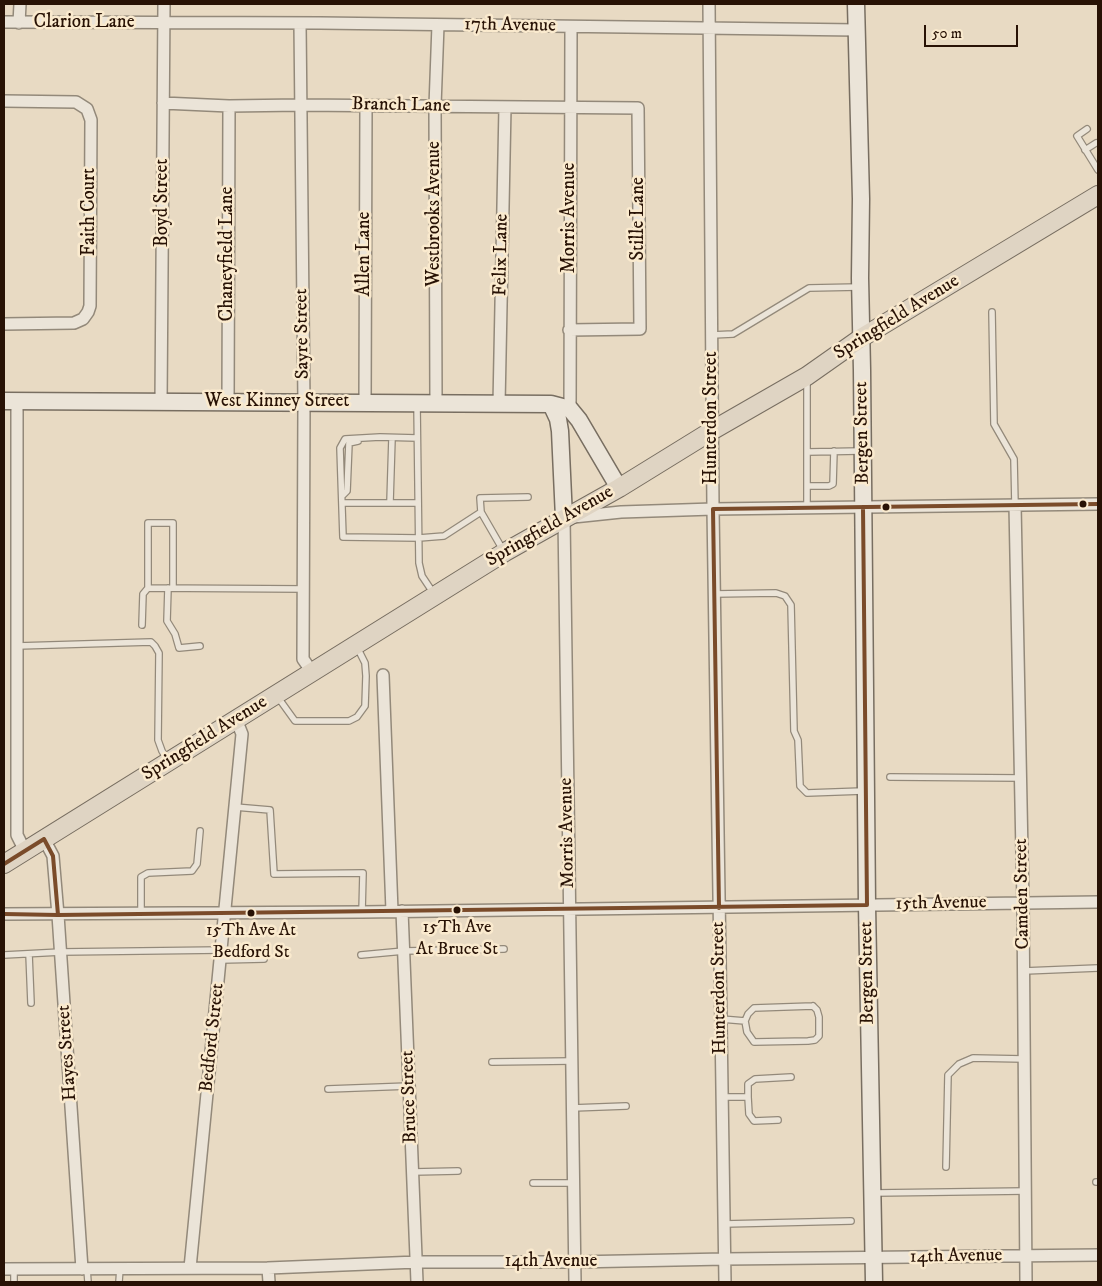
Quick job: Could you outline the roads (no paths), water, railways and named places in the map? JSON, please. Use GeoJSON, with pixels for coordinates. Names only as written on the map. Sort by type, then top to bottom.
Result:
{"type":"FeatureCollection","features":[{"type":"Feature","properties":{"kind":"main road","name":"Bergen Street"},"geometry":{"type":"LineString","coordinates":[[856,4],[861,199],[860,288],[864,507],[867,905],[874,1282]]}},
{"type":"Feature","properties":{"kind":"main road","name":"Springfield Avenue"},"geometry":{"type":"LineString","coordinates":[[4,864],[505,552],[619,488],[712,430],[807,376],[861,338],[1098,195]]}},
{"type":"Feature","properties":{"kind":"main road","name":"West Kinney Street"},"geometry":{"type":"LineString","coordinates":[[10,402],[551,404]]}},
{"type":"Feature","properties":{"kind":"main road"},"geometry":{"type":"LineString","coordinates":[[551,404],[570,409],[579,420],[619,488]]}},
{"type":"Feature","properties":{"kind":"main road","name":"Morris Avenue"},"geometry":{"type":"LineString","coordinates":[[551,404],[556,411],[560,431],[564,518]]}},
{"type":"Feature","properties":{"kind":"street"},"geometry":{"type":"LineString","coordinates":[[19,23],[20,4]]}},
{"type":"Feature","properties":{"kind":"street","name":"Boyd Street"},"geometry":{"type":"LineString","coordinates":[[161,402],[164,4]]}},
{"type":"Feature","properties":{"kind":"street","name":"Hunterdon Street"},"geometry":{"type":"LineString","coordinates":[[709,4],[714,594],[725,1282]]}},
{"type":"Feature","properties":{"kind":"street","name":"Clarion Lane"},"geometry":{"type":"LineString","coordinates":[[4,22],[164,23]]}},
{"type":"Feature","properties":{"kind":"street","name":"17th Avenue"},"geometry":{"type":"LineString","coordinates":[[164,23],[438,24],[857,30]]}},
{"type":"Feature","properties":{"kind":"street","name":"Sayre Street"},"geometry":{"type":"LineString","coordinates":[[300,24],[304,403],[303,659],[312,672]]}},
{"type":"Feature","properties":{"kind":"street","name":"Westbrooks Avenue"},"geometry":{"type":"LineString","coordinates":[[436,403],[435,106],[438,24]]}},
{"type":"Feature","properties":{"kind":"street","name":"Morris Avenue"},"geometry":{"type":"LineString","coordinates":[[570,409],[571,27]]}},
{"type":"Feature","properties":{"kind":"street","name":"Faith Court"},"geometry":{"type":"LineString","coordinates":[[4,101],[76,102],[87,109],[91,120],[90,306],[88,312],[83,319],[74,323],[4,324]]}},
{"type":"Feature","properties":{"kind":"street","name":"Branch Lane"},"geometry":{"type":"LineString","coordinates":[[163,103],[228,106],[638,108]]}},
{"type":"Feature","properties":{"kind":"street","name":"Chaneyfield Lane"},"geometry":{"type":"LineString","coordinates":[[228,106],[228,403]]}},
{"type":"Feature","properties":{"kind":"street","name":"Allen Lane"},"geometry":{"type":"LineString","coordinates":[[365,402],[366,106]]}},
{"type":"Feature","properties":{"kind":"street","name":"Felix Lane"},"geometry":{"type":"LineString","coordinates":[[499,404],[505,107]]}},
{"type":"Feature","properties":{"kind":"street","name":"Stille Lane"},"geometry":{"type":"LineString","coordinates":[[569,330],[640,329],[638,108]]}},
{"type":"Feature","properties":{"kind":"street"},"geometry":{"type":"LineString","coordinates":[[10,402],[17,646],[17,835],[24,851]]}},
{"type":"Feature","properties":{"kind":"street"},"geometry":{"type":"LineString","coordinates":[[564,518],[621,512],[713,509],[1098,504]]}},
{"type":"Feature","properties":{"kind":"street","name":"Camden Street"},"geometry":{"type":"LineString","coordinates":[[1015,505],[1024,971],[1026,1282]]}},
{"type":"Feature","properties":{"kind":"street","name":"Morris Avenue"},"geometry":{"type":"LineString","coordinates":[[564,518],[575,1282]]}},
{"type":"Feature","properties":{"kind":"street","name":"Bruce Street"},"geometry":{"type":"LineString","coordinates":[[383,675],[397,911],[404,951],[417,1282]]}},
{"type":"Feature","properties":{"kind":"street","name":"Bedford Street"},"geometry":{"type":"LineString","coordinates":[[190,1268],[236,807],[242,734],[236,720]]}},
{"type":"Feature","properties":{"kind":"street","name":"Hayes Street"},"geometry":{"type":"LineString","coordinates":[[44,839],[53,856],[85,1269]]}},
{"type":"Feature","properties":{"kind":"street","name":"15th Avenue"},"geometry":{"type":"LineString","coordinates":[[4,914],[362,912],[1098,902]]}},
{"type":"Feature","properties":{"kind":"street","name":"14th Avenue"},"geometry":{"type":"LineString","coordinates":[[9,1269],[268,1268],[416,1262],[574,1262],[1098,1255]]}},
{"type":"Feature","properties":{"kind":"street"},"geometry":{"type":"LineString","coordinates":[[268,1268],[269,1282]]}},
{"type":"Feature","properties":{"kind":"lane"},"geometry":{"type":"LineString","coordinates":[[1087,129],[1077,136],[1085,150],[1096,160],[1098,170]]}},
{"type":"Feature","properties":{"kind":"lane"},"geometry":{"type":"LineString","coordinates":[[1085,150],[1096,143]]}},
{"type":"Feature","properties":{"kind":"lane"},"geometry":{"type":"LineString","coordinates":[[712,335],[733,334],[809,288],[860,288]]}},
{"type":"Feature","properties":{"kind":"lane"},"geometry":{"type":"LineString","coordinates":[[992,312],[994,424],[1014,459],[1015,505]]}},
{"type":"Feature","properties":{"kind":"lane"},"geometry":{"type":"LineString","coordinates":[[807,376],[807,508]]}},
{"type":"Feature","properties":{"kind":"lane"},"geometry":{"type":"LineString","coordinates":[[417,403],[419,563],[422,576],[435,595]]}},
{"type":"Feature","properties":{"kind":"lane"},"geometry":{"type":"LineString","coordinates":[[417,438],[349,438],[345,439],[342,443],[340,448],[343,537],[419,538],[444,536],[481,512]]}},
{"type":"Feature","properties":{"kind":"lane"},"geometry":{"type":"LineString","coordinates":[[390,502],[392,438]]}},
{"type":"Feature","properties":{"kind":"lane"},"geometry":{"type":"LineString","coordinates":[[808,486],[828,486],[833,484],[834,451]]}},
{"type":"Feature","properties":{"kind":"lane"},"geometry":{"type":"LineString","coordinates":[[808,452],[863,451]]}},
{"type":"Feature","properties":{"kind":"lane"},"geometry":{"type":"LineString","coordinates":[[505,552],[481,512],[480,498],[528,497]]}},
{"type":"Feature","properties":{"kind":"lane"},"geometry":{"type":"LineString","coordinates":[[342,503],[418,503]]}},
{"type":"Feature","properties":{"kind":"lane"},"geometry":{"type":"LineString","coordinates":[[142,625],[142,594],[148,588],[148,523],[173,523],[167,621],[175,634],[179,648],[200,646]]}},
{"type":"Feature","properties":{"kind":"lane"},"geometry":{"type":"LineString","coordinates":[[148,588],[304,589]]}},
{"type":"Feature","properties":{"kind":"lane"},"geometry":{"type":"LineString","coordinates":[[714,594],[776,593],[785,596],[791,605],[794,731],[798,740],[800,786],[807,793],[866,791]]}},
{"type":"Feature","properties":{"kind":"lane"},"geometry":{"type":"LineString","coordinates":[[17,646],[150,642],[159,653],[158,740],[168,761]]}},
{"type":"Feature","properties":{"kind":"lane"},"geometry":{"type":"LineString","coordinates":[[276,694],[295,721],[349,721],[357,718],[365,706],[366,676],[365,664],[356,645]]}},
{"type":"Feature","properties":{"kind":"lane"},"geometry":{"type":"LineString","coordinates":[[890,777],[1021,778]]}},
{"type":"Feature","properties":{"kind":"lane"},"geometry":{"type":"LineString","coordinates":[[236,807],[270,810],[274,874],[363,873],[362,912]]}},
{"type":"Feature","properties":{"kind":"lane"},"geometry":{"type":"LineString","coordinates":[[141,914],[140,881],[142,875],[148,873],[192,871],[197,864],[200,831]]}},
{"type":"Feature","properties":{"kind":"lane"},"geometry":{"type":"LineString","coordinates":[[361,955],[404,951],[504,949]]}},
{"type":"Feature","properties":{"kind":"lane"},"geometry":{"type":"LineString","coordinates":[[4,955],[61,952],[222,955],[264,959]]}},
{"type":"Feature","properties":{"kind":"lane"},"geometry":{"type":"LineString","coordinates":[[28,954],[30,1003]]}},
{"type":"Feature","properties":{"kind":"lane"},"geometry":{"type":"LineString","coordinates":[[1024,971],[1098,968]]}},
{"type":"Feature","properties":{"kind":"lane"},"geometry":{"type":"LineString","coordinates":[[813,1006],[817,1010],[819,1017],[819,1036],[808,1041],[754,1042],[747,1032],[745,1022],[748,1014],[754,1008],[813,1006]]}},
{"type":"Feature","properties":{"kind":"lane"},"geometry":{"type":"LineString","coordinates":[[721,1019],[745,1022]]}},
{"type":"Feature","properties":{"kind":"lane"},"geometry":{"type":"LineString","coordinates":[[946,1167],[948,1075],[959,1064],[973,1058],[1024,1059]]}},
{"type":"Feature","properties":{"kind":"lane"},"geometry":{"type":"LineString","coordinates":[[492,1062],[572,1061]]}},
{"type":"Feature","properties":{"kind":"lane"},"geometry":{"type":"LineString","coordinates":[[778,1120],[754,1121],[749,1114],[748,1084],[755,1079],[790,1077]]}},
{"type":"Feature","properties":{"kind":"lane"},"geometry":{"type":"LineString","coordinates":[[328,1089],[409,1086]]}},
{"type":"Feature","properties":{"kind":"lane"},"geometry":{"type":"LineString","coordinates":[[722,1097],[748,1097]]}},
{"type":"Feature","properties":{"kind":"lane"},"geometry":{"type":"LineString","coordinates":[[572,1108],[626,1106]]}},
{"type":"Feature","properties":{"kind":"lane"},"geometry":{"type":"LineString","coordinates":[[413,1172],[458,1170]]}},
{"type":"Feature","properties":{"kind":"lane"},"geometry":{"type":"LineString","coordinates":[[533,1183],[573,1183]]}},
{"type":"Feature","properties":{"kind":"lane"},"geometry":{"type":"LineString","coordinates":[[872,1193],[1025,1191]]}},
{"type":"Feature","properties":{"kind":"lane"},"geometry":{"type":"LineString","coordinates":[[724,1224],[851,1221]]}},
{"type":"Feature","properties":{"kind":"lane"},"geometry":{"type":"LineString","coordinates":[[119,1282],[120,1268]]}},
{"type":"Feature","properties":{"kind":"lane"},"geometry":{"type":"LineString","coordinates":[[9,1269],[14,1282]]}},
{"type":"Feature","properties":{"kind":"lane"},"geometry":{"type":"LineString","coordinates":[[85,1269],[88,1282]]}},
{"type":"Feature","properties":{"kind":"place","name":"15Th Ave At Bruce St"},"geometry":{"type":"Point","coordinates":[457,910]}},
{"type":"Feature","properties":{"kind":"place","name":"15Th Ave At Bedford St"},"geometry":{"type":"Point","coordinates":[251,913]}}]}
